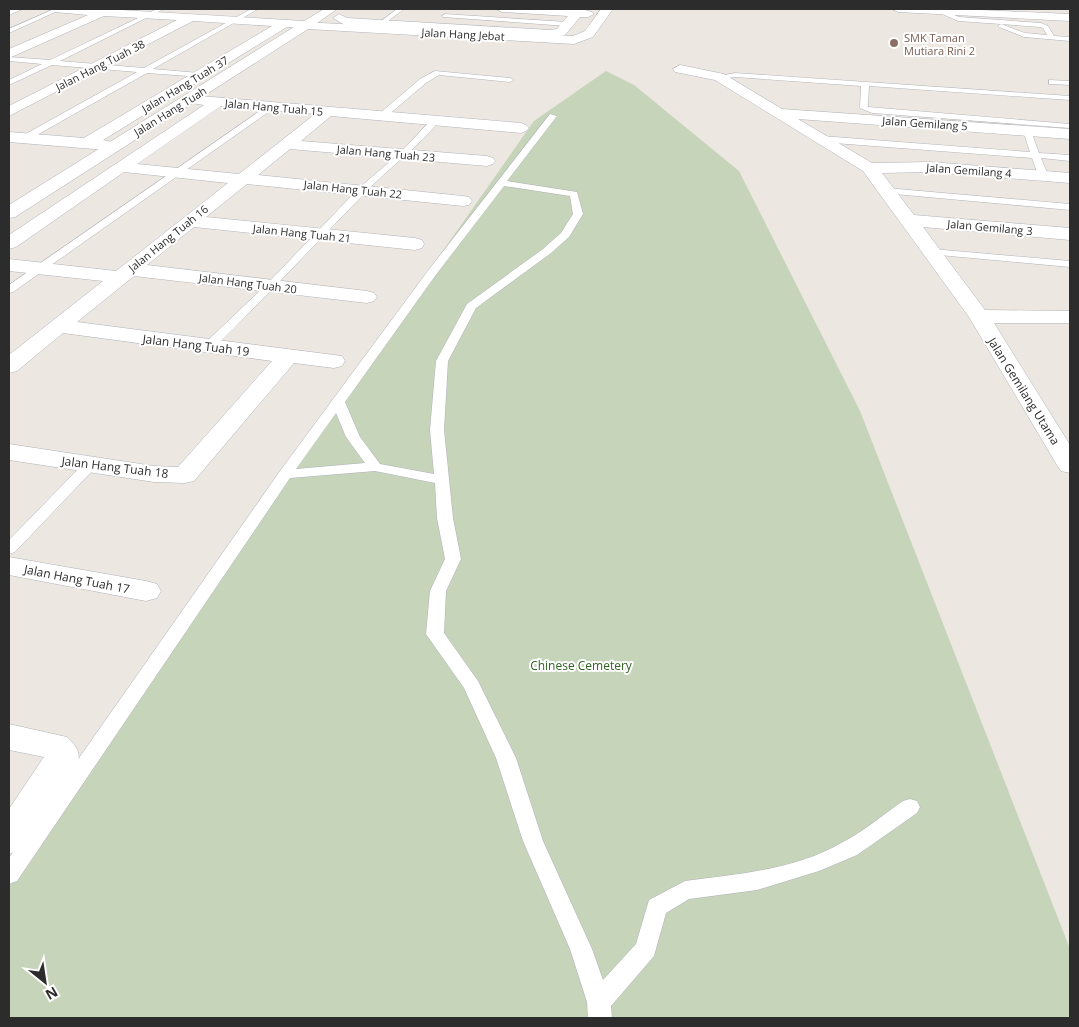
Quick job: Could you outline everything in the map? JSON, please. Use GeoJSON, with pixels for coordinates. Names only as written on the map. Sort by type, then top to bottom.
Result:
{"type":"FeatureCollection","features":[{"type":"Feature","properties":{"kind":"street"},"geometry":{"type":"LineString","coordinates":[[9,12],[17,9]]}},
{"type":"Feature","properties":{"kind":"street","name":"Jalan Hang Jebat"},"geometry":{"type":"LineString","coordinates":[[54,9],[106,10],[149,15],[284,24],[303,20],[574,40],[589,34],[605,12]]}},
{"type":"Feature","properties":{"kind":"street","name":"Jalan Hang Tuah 38"},"geometry":{"type":"LineString","coordinates":[[9,112],[209,9]]}},
{"type":"Feature","properties":{"kind":"street","name":"Jalan Hang Tuah"},"geometry":{"type":"LineString","coordinates":[[9,213],[189,99],[303,20],[331,9]]}},
{"type":"Feature","properties":{"kind":"street"},"geometry":{"type":"LineString","coordinates":[[353,9],[339,18],[345,21],[430,29],[550,34],[561,32],[578,11]]}},
{"type":"Feature","properties":{"kind":"street"},"geometry":{"type":"LineString","coordinates":[[502,9],[605,12]]}},
{"type":"Feature","properties":{"kind":"street"},"geometry":{"type":"LineString","coordinates":[[898,9],[990,14],[1043,13],[1070,18]]}},
{"type":"Feature","properties":{"kind":"street"},"geometry":{"type":"LineString","coordinates":[[9,54],[106,10]]}},
{"type":"Feature","properties":{"kind":"street"},"geometry":{"type":"LineString","coordinates":[[430,29],[449,12]]}},
{"type":"Feature","properties":{"kind":"street","name":"Jalan Hang Tuah 37"},"geometry":{"type":"LineString","coordinates":[[86,143],[284,24]]}},
{"type":"Feature","properties":{"kind":"street","name":"Jalan Gemilang 5"},"geometry":{"type":"LineString","coordinates":[[680,69],[719,77],[869,168],[910,220],[979,316]]}},
{"type":"Feature","properties":{"kind":"street"},"geometry":{"type":"LineString","coordinates":[[189,99],[217,102]]}},
{"type":"Feature","properties":{"kind":"street","name":"Jalan Hang Tuah 15"},"geometry":{"type":"LineString","coordinates":[[9,242],[217,102],[521,128]]}},
{"type":"Feature","properties":{"kind":"street","name":"Jalan Hang Tuah 16"},"geometry":{"type":"LineString","coordinates":[[9,366],[328,111]]}},
{"type":"Feature","properties":{"kind":"street","name":"Jalan Gemilang 5"},"geometry":{"type":"LineString","coordinates":[[779,112],[1070,134]]}},
{"type":"Feature","properties":{"kind":"street"},"geometry":{"type":"LineString","coordinates":[[9,137],[115,146]]}},
{"type":"Feature","properties":{"kind":"street","name":"Jalan Hang Tuah 23"},"geometry":{"type":"LineString","coordinates":[[285,144],[487,161]]}},
{"type":"Feature","properties":{"kind":"street","name":"Jalan Hang Tuah 22"},"geometry":{"type":"LineString","coordinates":[[122,167],[463,201]]}},
{"type":"Feature","properties":{"kind":"street","name":"Jalan Gemilang 4"},"geometry":{"type":"LineString","coordinates":[[869,168],[930,167],[1070,178]]}},
{"type":"Feature","properties":{"kind":"street","name":"Jalan Gemilang 3"},"geometry":{"type":"LineString","coordinates":[[910,220],[1070,234]]}},
{"type":"Feature","properties":{"kind":"street","name":"Jalan Hang Tuah 21"},"geometry":{"type":"LineString","coordinates":[[188,221],[415,244]]}},
{"type":"Feature","properties":{"kind":"street","name":"Jalan Hang Tuah 20"},"geometry":{"type":"LineString","coordinates":[[9,265],[37,269],[124,273],[271,286],[367,297]]}},
{"type":"Feature","properties":{"kind":"street"},"geometry":{"type":"LineString","coordinates":[[979,316],[1070,317]]}},
{"type":"Feature","properties":{"kind":"street","name":"Jalan Gemilang Utama"},"geometry":{"type":"LineString","coordinates":[[979,316],[1070,465]]}},
{"type":"Feature","properties":{"kind":"street","name":"Jalan Hang Tuah 19"},"geometry":{"type":"LineString","coordinates":[[58,326],[208,347],[334,361]]}},
{"type":"Feature","properties":{"kind":"street","name":"Jalan Hang Tuah 18"},"geometry":{"type":"LineString","coordinates":[[9,452],[154,474],[185,474],[204,456],[288,356]]}},
{"type":"Feature","properties":{"kind":"street","name":"Jalan Hang Tuah 17"},"geometry":{"type":"LineString","coordinates":[[9,566],[146,591]]}},
{"type":"Feature","properties":{"kind":"street"},"geometry":{"type":"LineString","coordinates":[[9,737],[55,746],[62,753],[61,762],[9,838]]}},
{"type":"Feature","properties":{"kind":"lane"},"geometry":{"type":"LineString","coordinates":[[9,32],[59,9]]}},
{"type":"Feature","properties":{"kind":"lane"},"geometry":{"type":"LineString","coordinates":[[9,83],[161,9]]}},
{"type":"Feature","properties":{"kind":"lane"},"geometry":{"type":"LineString","coordinates":[[25,138],[142,70],[255,9]]}},
{"type":"Feature","properties":{"kind":"lane"},"geometry":{"type":"LineString","coordinates":[[382,23],[401,9]]}},
{"type":"Feature","properties":{"kind":"lane"},"geometry":{"type":"LineString","coordinates":[[449,12],[567,24]]}},
{"type":"Feature","properties":{"kind":"lane"},"geometry":{"type":"LineString","coordinates":[[990,14],[1041,25],[1046,27],[1052,38]]}},
{"type":"Feature","properties":{"kind":"lane"},"geometry":{"type":"LineString","coordinates":[[990,14],[1000,26],[1024,35],[1070,39]]}},
{"type":"Feature","properties":{"kind":"lane"},"geometry":{"type":"LineString","coordinates":[[9,59],[199,75]]}},
{"type":"Feature","properties":{"kind":"lane"},"geometry":{"type":"LineString","coordinates":[[383,116],[423,82],[438,73],[510,80]]}},
{"type":"Feature","properties":{"kind":"lane"},"geometry":{"type":"LineString","coordinates":[[719,77],[734,75],[1070,98]]}},
{"type":"Feature","properties":{"kind":"lane"},"geometry":{"type":"LineString","coordinates":[[1052,82],[1070,83]]}},
{"type":"Feature","properties":{"kind":"lane"},"geometry":{"type":"LineString","coordinates":[[865,84],[864,108],[872,111],[1070,126]]}},
{"type":"Feature","properties":{"kind":"lane"},"geometry":{"type":"LineString","coordinates":[[9,290],[273,106]]}},
{"type":"Feature","properties":{"kind":"lane"},"geometry":{"type":"LineString","coordinates":[[9,875],[285,474],[339,403],[431,274],[553,116]]}},
{"type":"Feature","properties":{"kind":"lane"},"geometry":{"type":"LineString","coordinates":[[208,347],[271,286],[362,190],[404,154],[436,120]]}},
{"type":"Feature","properties":{"kind":"lane"},"geometry":{"type":"LineString","coordinates":[[1027,131],[1034,155],[1043,175]]}},
{"type":"Feature","properties":{"kind":"lane"},"geometry":{"type":"LineString","coordinates":[[821,139],[1070,158]]}},
{"type":"Feature","properties":{"kind":"lane"},"geometry":{"type":"LineString","coordinates":[[501,183],[574,194],[578,214],[565,235],[547,251],[471,306],[456,331],[442,362],[437,430],[445,518],[453,559],[438,591],[435,634],[472,686],[506,758],[533,841],[581,949],[599,1010]]}},
{"type":"Feature","properties":{"kind":"lane"},"geometry":{"type":"LineString","coordinates":[[886,191],[1070,207]]}},
{"type":"Feature","properties":{"kind":"lane"},"geometry":{"type":"LineString","coordinates":[[932,252],[1070,264]]}},
{"type":"Feature","properties":{"kind":"lane"},"geometry":{"type":"LineString","coordinates":[[339,403],[353,436],[375,466]]}},
{"type":"Feature","properties":{"kind":"lane"},"geometry":{"type":"LineString","coordinates":[[9,549],[90,465]]}},
{"type":"Feature","properties":{"kind":"lane"},"geometry":{"type":"LineString","coordinates":[[285,474],[375,466],[441,480]]}},
{"type":"Feature","properties":{"kind":"lane"},"geometry":{"type":"LineString","coordinates":[[599,1010],[646,949],[657,907],[685,890],[757,881],[812,866],[850,850],[910,807]]}},
{"type":"Feature","properties":{"kind":"green space","name":"Chinese Cemetery"},"geometry":{"type":"Polygon","coordinates":[[[606,71],[634,85],[739,171],[860,411],[1070,949],[1070,1018],[9,1018],[9,869],[534,121],[606,71]]]}},
{"type":"Feature","properties":{"kind":"place","name":"SMK Taman Mutiara Rini 2"},"geometry":{"type":"Point","coordinates":[894,43]}}]}
